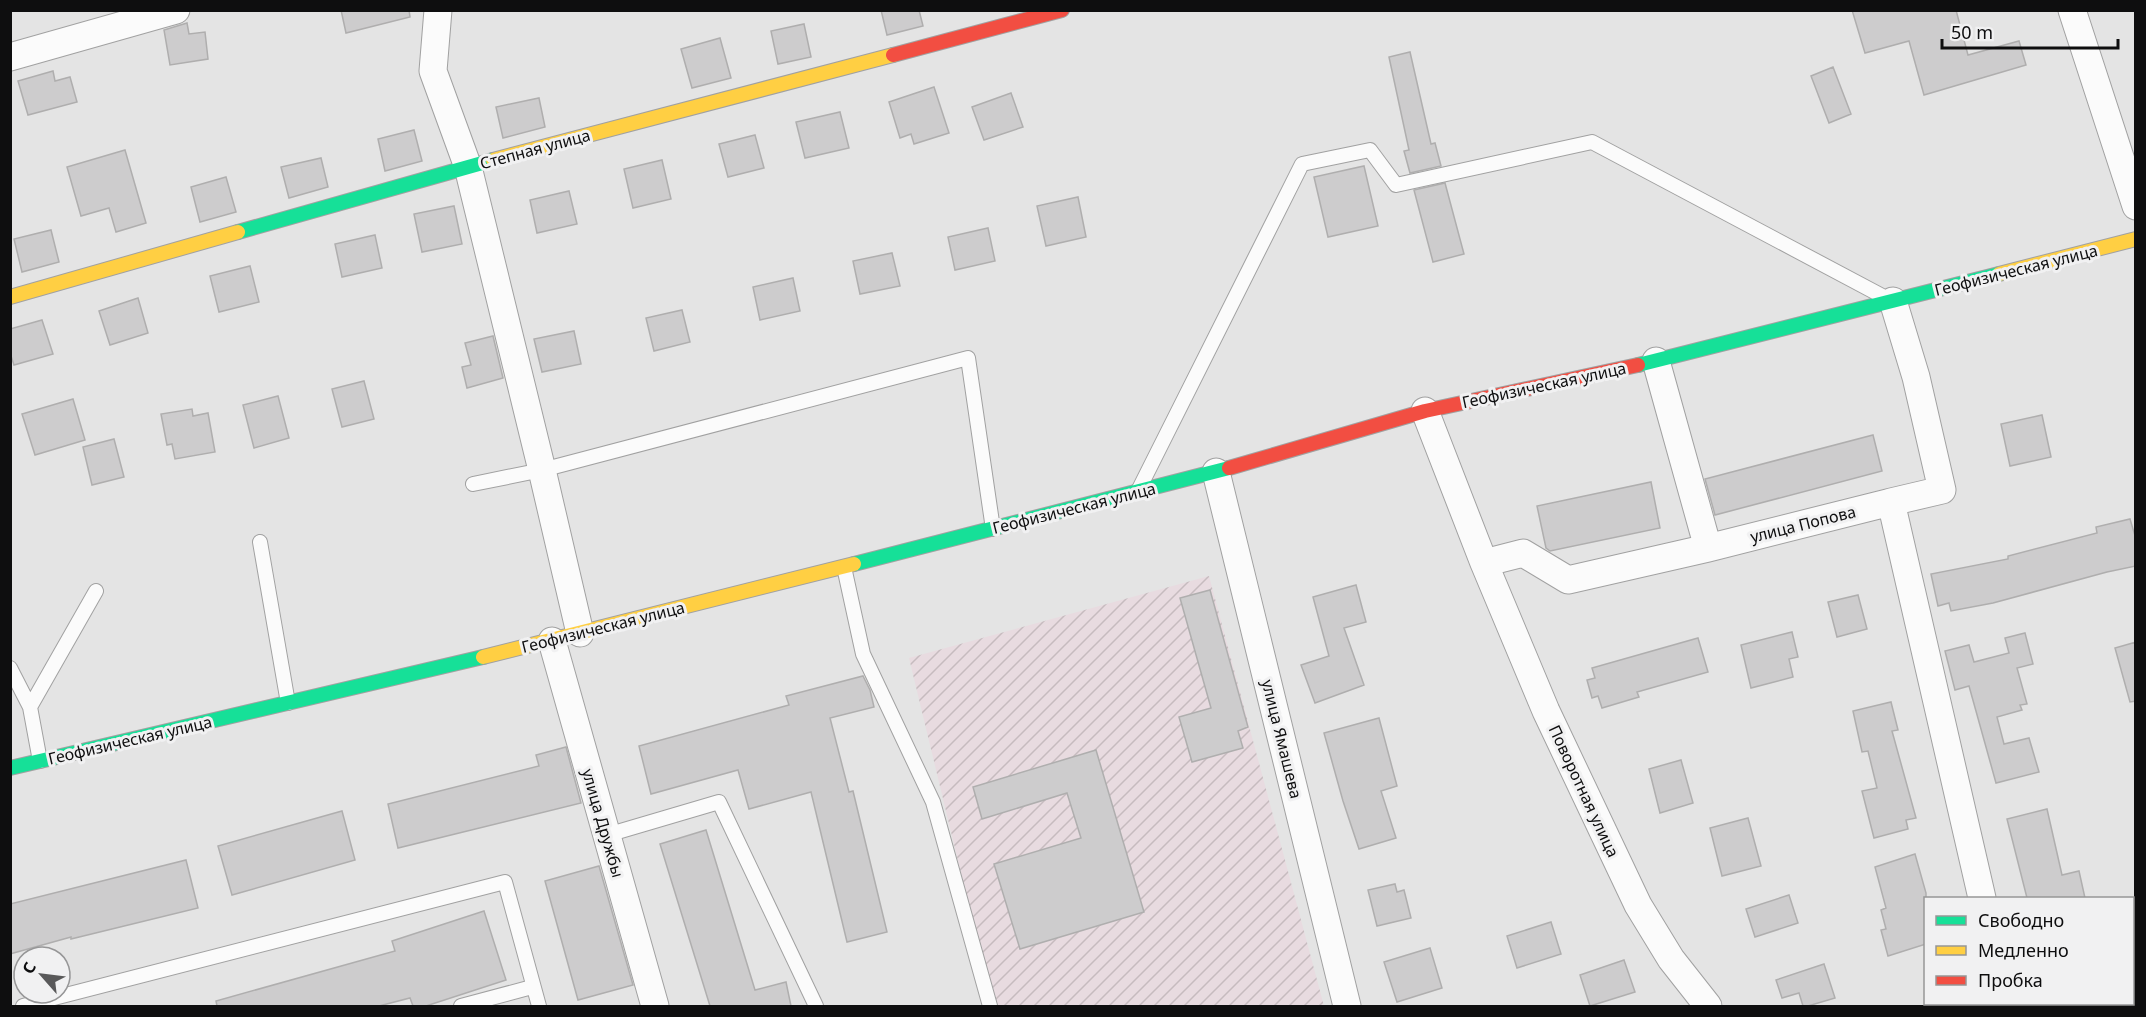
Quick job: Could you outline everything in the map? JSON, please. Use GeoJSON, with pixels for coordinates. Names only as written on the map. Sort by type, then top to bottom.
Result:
{"type":"FeatureCollection","features":[{"type":"Feature","properties":{"kind":"main road","name":"Степная улица"},"geometry":{"type":"LineString","coordinates":[[10,297],[468,167],[1062,10]]}},
{"type":"Feature","properties":{"kind":"main road","name":"Геофизическая улица"},"geometry":{"type":"LineString","coordinates":[[10,768],[552,640],[1216,472],[1425,411],[1656,361],[2136,239]]}},
{"type":"Feature","properties":{"kind":"street"},"geometry":{"type":"LineString","coordinates":[[10,57],[176,10]]}},
{"type":"Feature","properties":{"kind":"street"},"geometry":{"type":"LineString","coordinates":[[438,10],[433,70],[468,167],[580,633]]}},
{"type":"Feature","properties":{"kind":"street"},"geometry":{"type":"LineString","coordinates":[[2072,10],[2136,206]]}},
{"type":"Feature","properties":{"kind":"street","name":"улица Попова"},"geometry":{"type":"LineString","coordinates":[[1484,563],[1523,553],[1568,580],[1942,490],[1916,377],[1893,302]]}},
{"type":"Feature","properties":{"kind":"street"},"geometry":{"type":"LineString","coordinates":[[1656,361],[1708,548]]}},
{"type":"Feature","properties":{"kind":"street"},"geometry":{"type":"LineString","coordinates":[[1425,411],[1484,563]]}},
{"type":"Feature","properties":{"kind":"street","name":"улица Ямашева"},"geometry":{"type":"LineString","coordinates":[[1216,472],[1347,1006]]}},
{"type":"Feature","properties":{"kind":"street"},"geometry":{"type":"LineString","coordinates":[[1891,502],[1982,897]]}},
{"type":"Feature","properties":{"kind":"street","name":"Поворотная улица"},"geometry":{"type":"LineString","coordinates":[[1484,563],[1546,711],[1638,905],[1671,958],[1707,1006]]}},
{"type":"Feature","properties":{"kind":"street","name":"улица Дружбы"},"geometry":{"type":"LineString","coordinates":[[552,640],[655,1006]]}},
{"type":"Feature","properties":{"kind":"lane"},"geometry":{"type":"LineString","coordinates":[[1137,492],[1302,164],[1370,150],[1396,185],[1592,142],[1893,302]]}},
{"type":"Feature","properties":{"kind":"lane"},"geometry":{"type":"LineString","coordinates":[[473,484],[542,470],[968,358],[993,529]]}},
{"type":"Feature","properties":{"kind":"lane"},"geometry":{"type":"LineString","coordinates":[[260,542],[288,703]]}},
{"type":"Feature","properties":{"kind":"lane"},"geometry":{"type":"LineString","coordinates":[[844,567],[863,654],[933,802],[990,1006]]}},
{"type":"Feature","properties":{"kind":"lane"},"geometry":{"type":"LineString","coordinates":[[30,707],[96,591]]}},
{"type":"Feature","properties":{"kind":"lane"},"geometry":{"type":"LineString","coordinates":[[10,668],[30,707],[40,761]]}},
{"type":"Feature","properties":{"kind":"lane"},"geometry":{"type":"LineString","coordinates":[[607,836],[719,802],[816,1006]]}},
{"type":"Feature","properties":{"kind":"lane"},"geometry":{"type":"LineString","coordinates":[[23,1006],[505,882],[539,1006]]}},
{"type":"Feature","properties":{"kind":"lane"},"geometry":{"type":"LineString","coordinates":[[461,1006],[532,987]]}},
{"type":"Feature","properties":{"kind":"shaded area"},"geometry":{"type":"Polygon","coordinates":[[[1209,576],[1324,1006],[993,1006],[909,658],[1209,576]]]}},
{"type":"Feature","properties":{"kind":"building"},"geometry":{"type":"Polygon","coordinates":[[[341,10],[409,10],[410,17],[346,33],[341,10]]]}},
{"type":"Feature","properties":{"kind":"building"},"geometry":{"type":"Polygon","coordinates":[[[881,10],[919,10],[923,26],[887,35],[881,10]]]}},
{"type":"Feature","properties":{"kind":"building"},"geometry":{"type":"Polygon","coordinates":[[[1852,10],[1956,10],[1968,55],[2019,41],[2026,65],[1924,95],[1909,41],[1865,53],[1852,10]]]}},
{"type":"Feature","properties":{"kind":"building"},"geometry":{"type":"Polygon","coordinates":[[[187,23],[189,34],[205,32],[208,59],[170,65],[164,30],[187,23]]]}},
{"type":"Feature","properties":{"kind":"building"},"geometry":{"type":"Polygon","coordinates":[[[804,24],[811,57],[778,64],[771,31],[804,24]]]}},
{"type":"Feature","properties":{"kind":"building"},"geometry":{"type":"Polygon","coordinates":[[[720,38],[731,78],[692,88],[681,49],[720,38]]]}},
{"type":"Feature","properties":{"kind":"building"},"geometry":{"type":"Polygon","coordinates":[[[1410,52],[1431,144],[1435,143],[1441,166],[1410,173],[1404,151],[1409,150],[1389,57],[1410,52]]]}},
{"type":"Feature","properties":{"kind":"building"},"geometry":{"type":"Polygon","coordinates":[[[1833,67],[1851,114],[1829,123],[1811,76],[1833,67]]]}},
{"type":"Feature","properties":{"kind":"building"},"geometry":{"type":"Polygon","coordinates":[[[53,71],[55,81],[70,77],[77,102],[28,115],[18,81],[53,71]]]}},
{"type":"Feature","properties":{"kind":"building"},"geometry":{"type":"Polygon","coordinates":[[[934,87],[949,133],[914,144],[911,134],[900,138],[889,102],[934,87]]]}},
{"type":"Feature","properties":{"kind":"building"},"geometry":{"type":"Polygon","coordinates":[[[1011,93],[1023,127],[984,140],[972,107],[1011,93]]]}},
{"type":"Feature","properties":{"kind":"building"},"geometry":{"type":"Polygon","coordinates":[[[539,98],[545,127],[503,138],[496,107],[539,98]]]}},
{"type":"Feature","properties":{"kind":"building"},"geometry":{"type":"Polygon","coordinates":[[[840,112],[849,148],[805,158],[796,122],[840,112]]]}},
{"type":"Feature","properties":{"kind":"building"},"geometry":{"type":"Polygon","coordinates":[[[414,130],[422,161],[385,171],[378,139],[414,130]]]}},
{"type":"Feature","properties":{"kind":"building"},"geometry":{"type":"Polygon","coordinates":[[[755,135],[764,168],[728,177],[719,144],[755,135]]]}},
{"type":"Feature","properties":{"kind":"building"},"geometry":{"type":"Polygon","coordinates":[[[125,150],[146,223],[116,232],[109,208],[81,216],[67,167],[125,150]]]}},
{"type":"Feature","properties":{"kind":"building"},"geometry":{"type":"Polygon","coordinates":[[[321,158],[328,187],[289,198],[281,167],[321,158]]]}},
{"type":"Feature","properties":{"kind":"building"},"geometry":{"type":"Polygon","coordinates":[[[662,160],[671,199],[633,208],[624,169],[662,160]]]}},
{"type":"Feature","properties":{"kind":"building"},"geometry":{"type":"Polygon","coordinates":[[[1364,166],[1378,226],[1328,237],[1314,177],[1364,166]]]}},
{"type":"Feature","properties":{"kind":"building"},"geometry":{"type":"Polygon","coordinates":[[[226,177],[236,212],[200,222],[191,187],[226,177]]]}},
{"type":"Feature","properties":{"kind":"building"},"geometry":{"type":"Polygon","coordinates":[[[1445,183],[1464,254],[1433,262],[1414,190],[1445,183]]]}},
{"type":"Feature","properties":{"kind":"building"},"geometry":{"type":"Polygon","coordinates":[[[569,191],[577,224],[537,233],[530,200],[569,191]]]}},
{"type":"Feature","properties":{"kind":"building"},"geometry":{"type":"Polygon","coordinates":[[[1078,197],[1086,237],[1046,246],[1037,206],[1078,197]]]}},
{"type":"Feature","properties":{"kind":"building"},"geometry":{"type":"Polygon","coordinates":[[[454,206],[462,244],[422,252],[414,214],[454,206]]]}},
{"type":"Feature","properties":{"kind":"building"},"geometry":{"type":"Polygon","coordinates":[[[988,228],[995,261],[955,270],[948,237],[988,228]]]}},
{"type":"Feature","properties":{"kind":"building"},"geometry":{"type":"Polygon","coordinates":[[[51,230],[59,262],[22,272],[14,239],[51,230]]]}},
{"type":"Feature","properties":{"kind":"building"},"geometry":{"type":"Polygon","coordinates":[[[375,235],[382,268],[342,277],[335,244],[375,235]]]}},
{"type":"Feature","properties":{"kind":"building"},"geometry":{"type":"Polygon","coordinates":[[[892,253],[900,286],[860,294],[853,261],[892,253]]]}},
{"type":"Feature","properties":{"kind":"building"},"geometry":{"type":"Polygon","coordinates":[[[250,266],[259,302],[219,312],[210,276],[250,266]]]}},
{"type":"Feature","properties":{"kind":"building"},"geometry":{"type":"Polygon","coordinates":[[[793,278],[800,311],[760,320],[753,287],[793,278]]]}},
{"type":"Feature","properties":{"kind":"building"},"geometry":{"type":"Polygon","coordinates":[[[138,298],[148,333],[110,345],[99,311],[138,298]]]}},
{"type":"Feature","properties":{"kind":"building"},"geometry":{"type":"Polygon","coordinates":[[[682,310],[690,342],[654,351],[646,318],[682,310]]]}},
{"type":"Feature","properties":{"kind":"building"},"geometry":{"type":"Polygon","coordinates":[[[42,320],[53,354],[14,365],[10,353],[10,329],[42,320]]]}},
{"type":"Feature","properties":{"kind":"building"},"geometry":{"type":"Polygon","coordinates":[[[574,331],[581,364],[542,372],[534,339],[574,331]]]}},
{"type":"Feature","properties":{"kind":"building"},"geometry":{"type":"Polygon","coordinates":[[[493,336],[503,378],[467,388],[462,367],[471,365],[465,343],[493,336]]]}},
{"type":"Feature","properties":{"kind":"building"},"geometry":{"type":"Polygon","coordinates":[[[364,381],[374,419],[342,427],[332,389],[364,381]]]}},
{"type":"Feature","properties":{"kind":"building"},"geometry":{"type":"Polygon","coordinates":[[[278,396],[289,438],[254,448],[243,405],[278,396]]]}},
{"type":"Feature","properties":{"kind":"building"},"geometry":{"type":"Polygon","coordinates":[[[73,399],[85,440],[35,455],[22,414],[73,399]]]}},
{"type":"Feature","properties":{"kind":"building"},"geometry":{"type":"Polygon","coordinates":[[[192,409],[193,416],[208,413],[215,452],[175,459],[172,444],[167,445],[161,414],[192,409]]]}},
{"type":"Feature","properties":{"kind":"building"},"geometry":{"type":"Polygon","coordinates":[[[2042,415],[2051,457],[2010,466],[2001,424],[2042,415]]]}},
{"type":"Feature","properties":{"kind":"building"},"geometry":{"type":"Polygon","coordinates":[[[1873,435],[1882,471],[1715,515],[1705,479],[1873,435]]]}},
{"type":"Feature","properties":{"kind":"building"},"geometry":{"type":"Polygon","coordinates":[[[114,439],[124,477],[92,485],[83,447],[114,439]]]}},
{"type":"Feature","properties":{"kind":"building"},"geometry":{"type":"Polygon","coordinates":[[[1651,482],[1660,528],[1550,551],[1546,548],[1537,506],[1651,482]]]}},
{"type":"Feature","properties":{"kind":"building"},"geometry":{"type":"Polygon","coordinates":[[[2130,519],[2136,539],[2136,566],[1993,603],[1951,611],[1949,603],[1938,606],[1931,574],[2008,559],[2008,556],[2097,533],[2096,527],[2130,519]]]}},
{"type":"Feature","properties":{"kind":"building"},"geometry":{"type":"Polygon","coordinates":[[[1356,585],[1366,622],[1344,628],[1364,685],[1315,703],[1301,665],[1329,656],[1313,597],[1356,585]]]}},
{"type":"Feature","properties":{"kind":"building"},"geometry":{"type":"Polygon","coordinates":[[[1210,590],[1248,727],[1238,731],[1243,748],[1192,762],[1179,717],[1211,708],[1180,598],[1210,590]]]}},
{"type":"Feature","properties":{"kind":"building"},"geometry":{"type":"Polygon","coordinates":[[[1858,595],[1867,629],[1837,637],[1828,602],[1858,595]]]}},
{"type":"Feature","properties":{"kind":"building"},"geometry":{"type":"Polygon","coordinates":[[[1792,632],[1798,657],[1789,659],[1793,677],[1751,688],[1741,645],[1792,632]]]}},
{"type":"Feature","properties":{"kind":"building"},"geometry":{"type":"Polygon","coordinates":[[[2025,633],[2033,664],[2017,668],[2027,704],[2020,705],[2022,710],[1997,717],[2004,744],[2029,738],[2039,772],[1996,783],[1969,686],[1955,690],[1945,651],[1969,645],[1974,662],[2009,653],[2005,638],[2025,633]]]}},
{"type":"Feature","properties":{"kind":"building"},"geometry":{"type":"Polygon","coordinates":[[[1698,638],[1708,672],[1637,692],[1639,697],[1602,708],[1598,696],[1592,698],[1587,680],[1595,678],[1592,668],[1698,638]]]}},
{"type":"Feature","properties":{"kind":"building"},"geometry":{"type":"Polygon","coordinates":[[[2136,642],[2136,701],[2130,702],[2115,648],[2136,642]]]}},
{"type":"Feature","properties":{"kind":"building"},"geometry":{"type":"Polygon","coordinates":[[[863,676],[870,690],[874,707],[830,718],[849,792],[853,791],[887,932],[847,942],[811,792],[749,809],[738,770],[651,794],[639,746],[789,705],[786,696],[863,676]]]}},
{"type":"Feature","properties":{"kind":"building"},"geometry":{"type":"Polygon","coordinates":[[[1891,702],[1898,730],[1892,731],[1916,818],[1906,820],[1908,829],[1874,838],[1862,791],[1877,788],[1868,751],[1862,752],[1853,711],[1891,702]]]}},
{"type":"Feature","properties":{"kind":"building"},"geometry":{"type":"Polygon","coordinates":[[[1379,718],[1397,786],[1381,791],[1396,838],[1359,849],[1324,733],[1379,718]]]}},
{"type":"Feature","properties":{"kind":"building"},"geometry":{"type":"Polygon","coordinates":[[[566,747],[581,803],[398,848],[388,804],[539,766],[536,755],[566,747]]]}},
{"type":"Feature","properties":{"kind":"building"},"geometry":{"type":"Polygon","coordinates":[[[1096,750],[1144,912],[1020,949],[994,864],[1081,838],[1067,793],[982,819],[973,787],[1096,750]]]}},
{"type":"Feature","properties":{"kind":"building"},"geometry":{"type":"Polygon","coordinates":[[[1681,760],[1693,803],[1660,813],[1649,769],[1681,760]]]}},
{"type":"Feature","properties":{"kind":"building"},"geometry":{"type":"Polygon","coordinates":[[[2047,809],[2062,875],[2079,871],[2085,897],[2027,897],[2007,819],[2047,809]]]}},
{"type":"Feature","properties":{"kind":"building"},"geometry":{"type":"Polygon","coordinates":[[[342,811],[355,860],[232,895],[218,846],[342,811]]]}},
{"type":"Feature","properties":{"kind":"building"},"geometry":{"type":"Polygon","coordinates":[[[1748,818],[1761,866],[1722,876],[1710,828],[1748,818]]]}},
{"type":"Feature","properties":{"kind":"building"},"geometry":{"type":"Polygon","coordinates":[[[706,830],[755,990],[786,982],[791,1006],[710,1006],[660,844],[706,830]]]}},
{"type":"Feature","properties":{"kind":"building"},"geometry":{"type":"Polygon","coordinates":[[[1915,854],[1926,893],[1924,897],[1924,945],[1888,956],[1881,930],[1886,929],[1881,910],[1886,908],[1875,867],[1915,854]]]}},
{"type":"Feature","properties":{"kind":"building"},"geometry":{"type":"Polygon","coordinates":[[[186,860],[198,908],[42,945],[12,945],[12,953],[10,954],[10,904],[186,860]]]}},
{"type":"Feature","properties":{"kind":"building"},"geometry":{"type":"Polygon","coordinates":[[[599,866],[633,985],[578,1000],[545,881],[599,866]]]}},
{"type":"Feature","properties":{"kind":"building"},"geometry":{"type":"Polygon","coordinates":[[[1395,884],[1397,892],[1404,890],[1411,918],[1377,926],[1368,890],[1395,884]]]}},
{"type":"Feature","properties":{"kind":"building"},"geometry":{"type":"Polygon","coordinates":[[[1789,895],[1798,923],[1755,937],[1746,909],[1789,895]]]}},
{"type":"Feature","properties":{"kind":"building"},"geometry":{"type":"Polygon","coordinates":[[[484,911],[506,980],[426,1006],[413,1006],[410,998],[379,1006],[217,1006],[216,1001],[395,951],[392,941],[484,911]]]}},
{"type":"Feature","properties":{"kind":"building"},"geometry":{"type":"Polygon","coordinates":[[[1551,922],[1561,954],[1517,968],[1507,936],[1551,922]]]}},
{"type":"Feature","properties":{"kind":"building"},"geometry":{"type":"Polygon","coordinates":[[[1430,948],[1442,988],[1397,1002],[1384,962],[1430,948]]]}},
{"type":"Feature","properties":{"kind":"building"},"geometry":{"type":"Polygon","coordinates":[[[1624,960],[1635,992],[1590,1006],[1580,975],[1624,960]]]}},
{"type":"Feature","properties":{"kind":"building"},"geometry":{"type":"Polygon","coordinates":[[[1824,964],[1835,998],[1803,1006],[1799,993],[1782,998],[1776,980],[1824,964]]]}},
{"type":"Feature","properties":{"kind":"traffic: fast"},"geometry":{"type":"LineString","coordinates":[[238,232],[493,160]]}},
{"type":"Feature","properties":{"kind":"traffic: fast"},"geometry":{"type":"LineString","coordinates":[[1638,365],[1999,274]]}},
{"type":"Feature","properties":{"kind":"traffic: fast"},"geometry":{"type":"LineString","coordinates":[[854,564],[1229,468]]}},
{"type":"Feature","properties":{"kind":"traffic: fast"},"geometry":{"type":"LineString","coordinates":[[10,768],[483,657]]}},
{"type":"Feature","properties":{"kind":"traffic: slow"},"geometry":{"type":"LineString","coordinates":[[493,160],[893,55]]}},
{"type":"Feature","properties":{"kind":"traffic: slow"},"geometry":{"type":"LineString","coordinates":[[10,297],[238,232]]}},
{"type":"Feature","properties":{"kind":"traffic: slow"},"geometry":{"type":"LineString","coordinates":[[1999,274],[2136,239]]}},
{"type":"Feature","properties":{"kind":"traffic: slow"},"geometry":{"type":"LineString","coordinates":[[483,657],[854,564]]}},
{"type":"Feature","properties":{"kind":"traffic: jam"},"geometry":{"type":"LineString","coordinates":[[893,55],[1062,10]]}},
{"type":"Feature","properties":{"kind":"traffic: jam"},"geometry":{"type":"LineString","coordinates":[[1229,468],[1425,411],[1638,365]]}}]}
